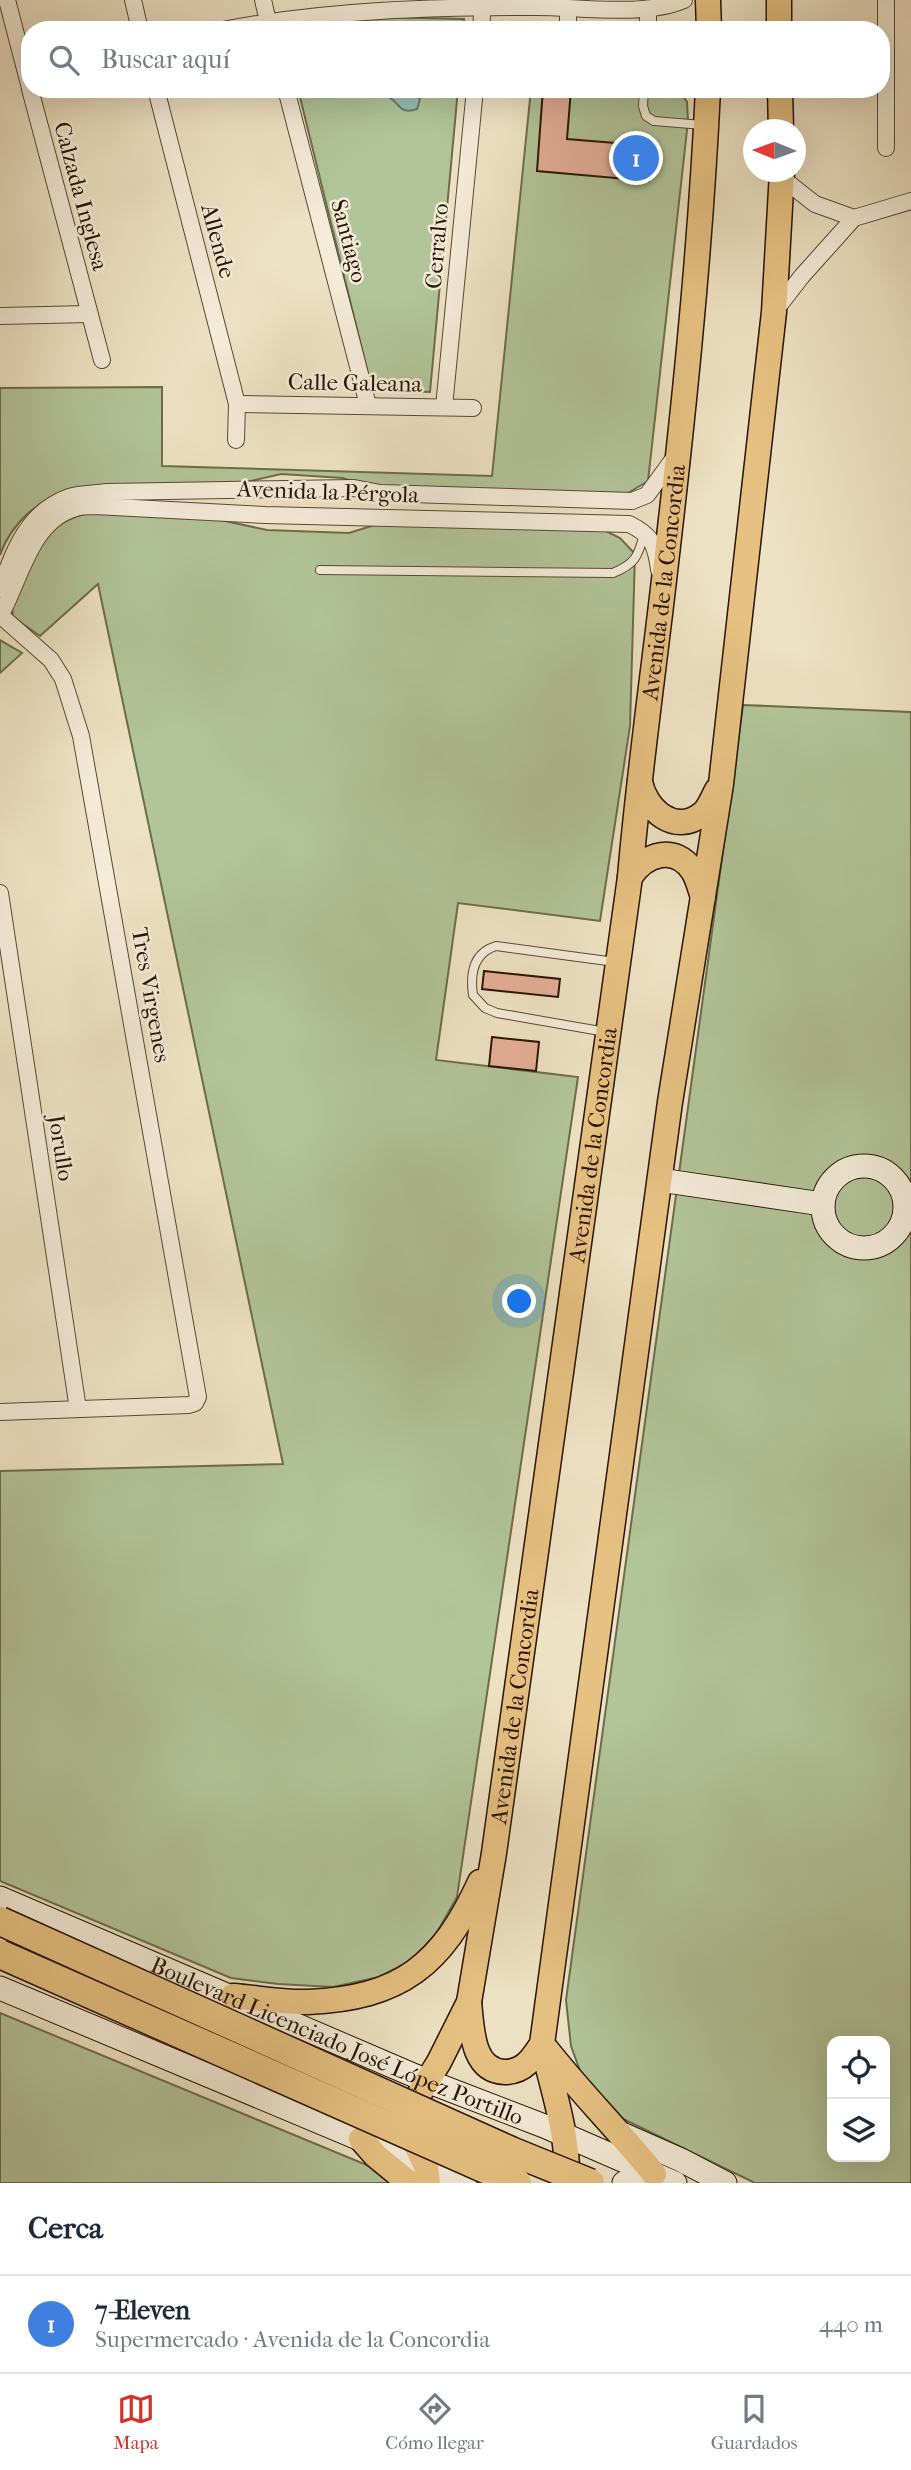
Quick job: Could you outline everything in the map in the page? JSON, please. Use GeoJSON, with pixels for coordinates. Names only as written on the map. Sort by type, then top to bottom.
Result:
{"type":"FeatureCollection","features":[{"type":"Feature","properties":{"kind":"highway","name":"Boulevard Licenciado José López Portillo"},"geometry":{"type":"LineString","coordinates":[[0,1921],[511,2151],[590,2183]]}},
{"type":"Feature","properties":{"kind":"highway"},"geometry":{"type":"LineString","coordinates":[[0,1954],[517,2183]]}},
{"type":"Feature","properties":{"kind":"main road"},"geometry":{"type":"LineString","coordinates":[[708,0],[709,21]]}},
{"type":"Feature","properties":{"kind":"main road"},"geometry":{"type":"LineString","coordinates":[[779,0],[779,21]]}},
{"type":"Feature","properties":{"kind":"main road","name":"Avenida de la Concordia"},"geometry":{"type":"LineString","coordinates":[[421,2177],[412,2125],[413,2109],[468,2002],[494,1853],[630,877],[639,774],[662,596],[699,259],[707,98]]}},
{"type":"Feature","properties":{"kind":"main road"},"geometry":{"type":"LineString","coordinates":[[780,98],[781,119]]}},
{"type":"Feature","properties":{"kind":"main road"},"geometry":{"type":"LineString","coordinates":[[567,2183],[565,2136],[542,2044],[660,1180],[721,784],[774,312],[782,182]]}},
{"type":"Feature","properties":{"kind":"main road"},"geometry":{"type":"LineString","coordinates":[[639,774],[641,790],[648,805],[659,816],[674,821],[690,820],[704,814],[721,784]]}},
{"type":"Feature","properties":{"kind":"main road"},"geometry":{"type":"LineString","coordinates":[[630,877],[637,866],[648,858],[674,856],[685,862],[694,872],[703,898]]}},
{"type":"Feature","properties":{"kind":"main road"},"geometry":{"type":"LineString","coordinates":[[233,1996],[307,2002],[361,1997],[401,1982],[428,1962],[446,1943],[465,1915],[494,1853]]}},
{"type":"Feature","properties":{"kind":"main road"},"geometry":{"type":"LineString","coordinates":[[468,2002],[476,2048],[483,2064],[492,2070],[512,2072],[523,2068],[542,2044]]}},
{"type":"Feature","properties":{"kind":"main road"},"geometry":{"type":"LineString","coordinates":[[542,2044],[580,2091],[665,2179]]}},
{"type":"Feature","properties":{"kind":"main road"},"geometry":{"type":"LineString","coordinates":[[361,2139],[376,2156],[421,2177]]}},
{"type":"Feature","properties":{"kind":"street","name":"Calzada Inglesa"},"geometry":{"type":"LineString","coordinates":[[7,0],[21,54]]}},
{"type":"Feature","properties":{"kind":"street"},"geometry":{"type":"LineString","coordinates":[[133,0],[138,21]]}},
{"type":"Feature","properties":{"kind":"street"},"geometry":{"type":"LineString","coordinates":[[262,0],[268,21]]}},
{"type":"Feature","properties":{"kind":"street"},"geometry":{"type":"LineString","coordinates":[[294,21],[395,5],[483,4],[648,9],[684,0]]}},
{"type":"Feature","properties":{"kind":"street"},"geometry":{"type":"LineString","coordinates":[[886,0],[886,21]]}},
{"type":"Feature","properties":{"kind":"street"},"geometry":{"type":"LineString","coordinates":[[568,8],[568,21]]}},
{"type":"Feature","properties":{"kind":"street"},"geometry":{"type":"LineString","coordinates":[[648,9],[648,21]]}},
{"type":"Feature","properties":{"kind":"street","name":"Calzada Inglesa"},"geometry":{"type":"LineString","coordinates":[[32,98],[102,360]]}},
{"type":"Feature","properties":{"kind":"street","name":"Allende"},"geometry":{"type":"LineString","coordinates":[[158,98],[237,404],[236,440]]}},
{"type":"Feature","properties":{"kind":"street","name":"Santiago"},"geometry":{"type":"LineString","coordinates":[[288,98],[368,405]]}},
{"type":"Feature","properties":{"kind":"street","name":"Cerralvo"},"geometry":{"type":"LineString","coordinates":[[444,407],[474,98]]}},
{"type":"Feature","properties":{"kind":"street"},"geometry":{"type":"LineString","coordinates":[[886,98],[886,148]]}},
{"type":"Feature","properties":{"kind":"street"},"geometry":{"type":"LineString","coordinates":[[790,182],[814,204],[853,218],[911,201]]}},
{"type":"Feature","properties":{"kind":"street"},"geometry":{"type":"LineString","coordinates":[[774,312],[853,218]]}},
{"type":"Feature","properties":{"kind":"street"},"geometry":{"type":"LineString","coordinates":[[0,316],[89,314]]}},
{"type":"Feature","properties":{"kind":"street","name":"Calle Galeana"},"geometry":{"type":"LineString","coordinates":[[237,404],[472,408]]}},
{"type":"Feature","properties":{"kind":"street","name":"Avenida la Pérgola"},"geometry":{"type":"LineString","coordinates":[[0,589],[15,548],[25,530],[53,505],[71,496],[107,492],[354,488],[380,493],[632,501],[647,495],[677,453]]}},
{"type":"Feature","properties":{"kind":"street"},"geometry":{"type":"LineString","coordinates":[[238,490],[239,512]]}},
{"type":"Feature","properties":{"kind":"street"},"geometry":{"type":"LineString","coordinates":[[379,516],[380,493]]}},
{"type":"Feature","properties":{"kind":"street","name":"Avenida la Pérgola"},"geometry":{"type":"LineString","coordinates":[[0,615],[33,542],[48,525],[72,509],[95,506],[264,515],[629,524],[645,531]]}},
{"type":"Feature","properties":{"kind":"street"},"geometry":{"type":"LineString","coordinates":[[645,531],[653,542],[659,565],[662,596]]}},
{"type":"Feature","properties":{"kind":"street","name":"Tres Virgenes"},"geometry":{"type":"LineString","coordinates":[[0,615],[51,660],[63,679],[81,736],[198,1389],[195,1403],[189,1405],[78,1409]]}},
{"type":"Feature","properties":{"kind":"street","name":"Jorullo"},"geometry":{"type":"LineString","coordinates":[[0,893],[78,1409]]}},
{"type":"Feature","properties":{"kind":"street"},"geometry":{"type":"LineString","coordinates":[[868,1166],[881,1169],[892,1177],[900,1187],[908,1213],[892,1238],[867,1249],[853,1248],[830,1231],[822,1204],[832,1180],[843,1171],[868,1166]]}},
{"type":"Feature","properties":{"kind":"street"},"geometry":{"type":"LineString","coordinates":[[660,1180],[822,1204]]}},
{"type":"Feature","properties":{"kind":"street"},"geometry":{"type":"LineString","coordinates":[[0,1412],[78,1409]]}},
{"type":"Feature","properties":{"kind":"street","name":"Boulevard Licenciado José López Portillo"},"geometry":{"type":"LineString","coordinates":[[0,1898],[427,2081],[665,2179]]}},
{"type":"Feature","properties":{"kind":"street"},"geometry":{"type":"LineString","coordinates":[[0,1988],[361,2139]]}},
{"type":"Feature","properties":{"kind":"street"},"geometry":{"type":"LineString","coordinates":[[318,2121],[330,2121],[350,2113],[363,2095],[366,2073],[363,2063],[348,2046]]}},
{"type":"Feature","properties":{"kind":"street"},"geometry":{"type":"LineString","coordinates":[[622,2134],[725,2183]]}},
{"type":"Feature","properties":{"kind":"street"},"geometry":{"type":"LineString","coordinates":[[624,2183],[636,2176],[665,2179]]}},
{"type":"Feature","properties":{"kind":"street"},"geometry":{"type":"LineString","coordinates":[[421,2177],[466,2183]]}},
{"type":"Feature","properties":{"kind":"lane"},"geometry":{"type":"LineString","coordinates":[[643,98],[646,116],[654,121],[706,125]]}},
{"type":"Feature","properties":{"kind":"lane"},"geometry":{"type":"LineString","coordinates":[[320,570],[612,573],[629,567],[639,554],[645,531]]}},
{"type":"Feature","properties":{"kind":"lane"},"geometry":{"type":"LineString","coordinates":[[608,1032],[497,1013],[485,1008],[473,995],[473,970],[482,952],[496,946],[618,962]]}},
{"type":"Feature","properties":{"kind":"green space"},"geometry":{"type":"Polygon","coordinates":[[[381,17],[464,19],[464,21],[337,21],[381,17]]]}},
{"type":"Feature","properties":{"kind":"green space"},"geometry":{"type":"Polygon","coordinates":[[[300,98],[457,98],[430,392],[372,390],[300,98]]]}},
{"type":"Feature","properties":{"kind":"green space"},"geometry":{"type":"Polygon","coordinates":[[[530,98],[684,98],[688,121],[648,481],[618,499],[371,488],[343,478],[281,474],[221,488],[73,488],[49,498],[29,513],[12,532],[0,555],[0,388],[162,387],[162,466],[492,476],[530,98]]]}},
{"type":"Feature","properties":{"kind":"green space"},"geometry":{"type":"Polygon","coordinates":[[[90,513],[211,518],[267,530],[349,533],[384,522],[600,528],[620,538],[635,554],[630,726],[600,921],[458,903],[436,1060],[578,1077],[457,1897],[436,1934],[412,1960],[379,1977],[333,1987],[231,1978],[0,1881],[0,1471],[283,1464],[98,584],[40,636],[13,617],[12,607],[38,547],[58,526],[72,518],[90,513]]]}},
{"type":"Feature","properties":{"kind":"green space"},"geometry":{"type":"Polygon","coordinates":[[[0,640],[22,653],[0,673],[0,640]]]}},
{"type":"Feature","properties":{"kind":"green space"},"geometry":{"type":"Polygon","coordinates":[[[743,705],[911,712],[911,2183],[755,2183],[615,2115],[583,2079],[571,2046],[566,2000],[743,705]]]}},
{"type":"Feature","properties":{"kind":"green space"},"geometry":{"type":"Polygon","coordinates":[[[0,2013],[410,2183],[0,2183],[0,2013]]]}},
{"type":"Feature","properties":{"kind":"water"},"geometry":{"type":"Polygon","coordinates":[[[391,98],[420,99],[417,109],[411,111],[402,109],[391,98]]]}},
{"type":"Feature","properties":{"kind":"building"},"geometry":{"type":"Polygon","coordinates":[[[542,98],[570,98],[567,139],[640,145],[649,153],[649,181],[537,171],[542,98]]]}},
{"type":"Feature","properties":{"kind":"building"},"geometry":{"type":"Polygon","coordinates":[[[484,971],[560,979],[558,997],[482,989],[484,971]]]}},
{"type":"Feature","properties":{"kind":"building"},"geometry":{"type":"Polygon","coordinates":[[[492,1037],[539,1042],[536,1071],[489,1066],[492,1037]]]}},
{"type":"Feature","properties":{"kind":"place","name":"7-Eleven"},"geometry":{"type":"Point","coordinates":[636,158]}}]}
